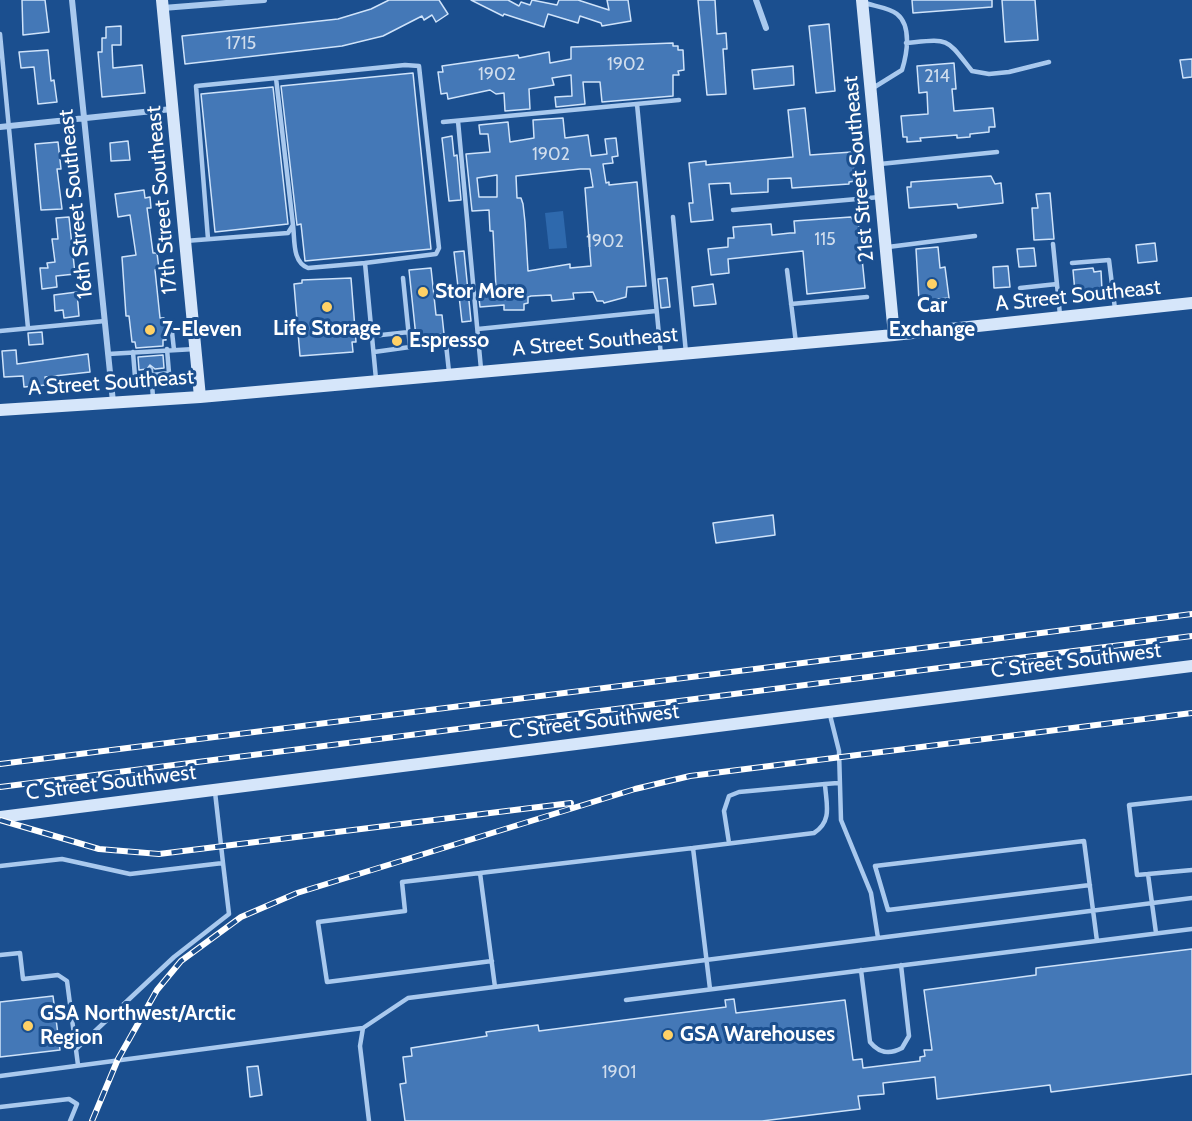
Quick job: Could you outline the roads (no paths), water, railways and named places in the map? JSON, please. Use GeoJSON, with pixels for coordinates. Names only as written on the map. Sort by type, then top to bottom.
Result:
{"type":"FeatureCollection","features":[{"type":"Feature","properties":{"kind":"main road","name":"21st Street Southeast"},"geometry":{"type":"LineString","coordinates":[[862,1],[894,334]]}},
{"type":"Feature","properties":{"kind":"main road","name":"17th Street Southeast"},"geometry":{"type":"LineString","coordinates":[[163,4],[200,398]]}},
{"type":"Feature","properties":{"kind":"main road","name":"A Street Southeast"},"geometry":{"type":"LineString","coordinates":[[0,410],[200,398],[796,344],[1192,303]]}},
{"type":"Feature","properties":{"kind":"main road","name":"C Street Southwest"},"geometry":{"type":"LineString","coordinates":[[0,817],[1192,666]]}},
{"type":"Feature","properties":{"kind":"street","name":"16th Street Southeast"},"geometry":{"type":"LineString","coordinates":[[72,0],[113,404]]}},
{"type":"Feature","properties":{"kind":"street"},"geometry":{"type":"LineString","coordinates":[[163,4],[264,0]]}},
{"type":"Feature","properties":{"kind":"street"},"geometry":{"type":"LineString","coordinates":[[756,0],[766,28]]}},
{"type":"Feature","properties":{"kind":"street"},"geometry":{"type":"LineString","coordinates":[[0,127],[173,108]]}},
{"type":"Feature","properties":{"kind":"lane"},"geometry":{"type":"LineString","coordinates":[[862,1],[897,14],[904,26],[906,43],[905,59],[898,74],[870,89]]}},
{"type":"Feature","properties":{"kind":"lane"},"geometry":{"type":"LineString","coordinates":[[0,34],[28,328]]}},
{"type":"Feature","properties":{"kind":"lane"},"geometry":{"type":"LineString","coordinates":[[906,43],[946,41],[957,48],[972,71],[989,74],[1049,62]]}},
{"type":"Feature","properties":{"kind":"lane"},"geometry":{"type":"LineString","coordinates":[[208,239],[196,86],[405,65],[419,66],[439,248],[436,254],[365,263],[308,268],[301,266],[297,258],[276,78]]}},
{"type":"Feature","properties":{"kind":"lane"},"geometry":{"type":"LineString","coordinates":[[443,123],[679,100]]}},
{"type":"Feature","properties":{"kind":"lane"},"geometry":{"type":"LineString","coordinates":[[637,104],[661,356]]}},
{"type":"Feature","properties":{"kind":"lane"},"geometry":{"type":"LineString","coordinates":[[458,121],[482,372]]}},
{"type":"Feature","properties":{"kind":"lane"},"geometry":{"type":"LineString","coordinates":[[878,164],[996,152]]}},
{"type":"Feature","properties":{"kind":"lane"},"geometry":{"type":"LineString","coordinates":[[733,210],[881,196]]}},
{"type":"Feature","properties":{"kind":"lane"},"geometry":{"type":"LineString","coordinates":[[673,217],[686,353]]}},
{"type":"Feature","properties":{"kind":"lane"},"geometry":{"type":"LineString","coordinates":[[185,241],[288,232],[293,225]]}},
{"type":"Feature","properties":{"kind":"lane"},"geometry":{"type":"LineString","coordinates":[[885,247],[975,236]]}},
{"type":"Feature","properties":{"kind":"lane"},"geometry":{"type":"LineString","coordinates":[[1053,244],[1060,318]]}},
{"type":"Feature","properties":{"kind":"lane"},"geometry":{"type":"LineString","coordinates":[[1072,263],[1109,260],[1115,312]]}},
{"type":"Feature","properties":{"kind":"lane"},"geometry":{"type":"LineString","coordinates":[[365,263],[376,381]]}},
{"type":"Feature","properties":{"kind":"lane"},"geometry":{"type":"LineString","coordinates":[[787,270],[796,344]]}},
{"type":"Feature","properties":{"kind":"lane"},"geometry":{"type":"LineString","coordinates":[[403,278],[410,347]]}},
{"type":"Feature","properties":{"kind":"lane"},"geometry":{"type":"LineString","coordinates":[[1020,288],[1057,284]]}},
{"type":"Feature","properties":{"kind":"lane"},"geometry":{"type":"LineString","coordinates":[[791,304],[867,297]]}},
{"type":"Feature","properties":{"kind":"lane"},"geometry":{"type":"LineString","coordinates":[[478,328],[656,311]]}},
{"type":"Feature","properties":{"kind":"lane"},"geometry":{"type":"LineString","coordinates":[[0,331],[105,321]]}},
{"type":"Feature","properties":{"kind":"lane"},"geometry":{"type":"LineString","coordinates":[[171,323],[174,350]]}},
{"type":"Feature","properties":{"kind":"lane"},"geometry":{"type":"LineString","coordinates":[[372,336],[409,332]]}},
{"type":"Feature","properties":{"kind":"lane"},"geometry":{"type":"LineString","coordinates":[[374,352],[446,344],[449,375]]}},
{"type":"Feature","properties":{"kind":"lane"},"geometry":{"type":"LineString","coordinates":[[133,352],[135,377],[151,372],[169,374],[167,349]]}},
{"type":"Feature","properties":{"kind":"lane"},"geometry":{"type":"LineString","coordinates":[[108,354],[195,349]]}},
{"type":"Feature","properties":{"kind":"lane"},"geometry":{"type":"LineString","coordinates":[[151,372],[153,401]]}},
{"type":"Feature","properties":{"kind":"lane"},"geometry":{"type":"LineString","coordinates":[[829,712],[839,751],[838,783],[841,820],[871,893],[878,938]]}},
{"type":"Feature","properties":{"kind":"lane"},"geometry":{"type":"LineString","coordinates":[[729,843],[724,811],[729,796],[739,792],[838,783]]}},
{"type":"Feature","properties":{"kind":"lane"},"geometry":{"type":"LineString","coordinates":[[492,961],[327,982],[318,922],[405,911],[402,882],[807,834],[820,829],[827,817],[825,784]]}},
{"type":"Feature","properties":{"kind":"lane"},"geometry":{"type":"LineString","coordinates":[[76,1049],[174,957],[229,914],[215,789]]}},
{"type":"Feature","properties":{"kind":"lane"},"geometry":{"type":"LineString","coordinates":[[1192,798],[1129,805],[1137,875],[1192,870]]}},
{"type":"Feature","properties":{"kind":"lane"},"geometry":{"type":"LineString","coordinates":[[1090,885],[888,910],[875,866],[1083,841],[1090,885],[1097,941]]}},
{"type":"Feature","properties":{"kind":"lane"},"geometry":{"type":"LineString","coordinates":[[693,848],[710,989]]}},
{"type":"Feature","properties":{"kind":"lane"},"geometry":{"type":"LineString","coordinates":[[0,866],[62,859],[130,874],[223,863]]}},
{"type":"Feature","properties":{"kind":"lane"},"geometry":{"type":"LineString","coordinates":[[480,873],[495,987]]}},
{"type":"Feature","properties":{"kind":"lane"},"geometry":{"type":"LineString","coordinates":[[1148,874],[1156,933]]}},
{"type":"Feature","properties":{"kind":"lane"},"geometry":{"type":"LineString","coordinates":[[0,1076],[363,1028],[408,998],[1192,898]]}},
{"type":"Feature","properties":{"kind":"lane"},"geometry":{"type":"LineString","coordinates":[[626,1000],[1192,929]]}},
{"type":"Feature","properties":{"kind":"lane"},"geometry":{"type":"LineString","coordinates":[[0,955],[20,952],[23,979],[58,975],[67,981],[78,1065]]}},
{"type":"Feature","properties":{"kind":"lane"},"geometry":{"type":"LineString","coordinates":[[861,970],[870,1042],[881,1052],[888,1053],[902,1048],[909,1036],[901,965]]}},
{"type":"Feature","properties":{"kind":"lane"},"geometry":{"type":"LineString","coordinates":[[363,1028],[360,1046],[369,1121]]}},
{"type":"Feature","properties":{"kind":"lane"},"geometry":{"type":"LineString","coordinates":[[0,1107],[69,1099],[77,1104],[70,1121]]}},
{"type":"Feature","properties":{"kind":"railway"},"geometry":{"type":"LineString","coordinates":[[0,764],[1192,614]]}},
{"type":"Feature","properties":{"kind":"railway"},"geometry":{"type":"LineString","coordinates":[[0,787],[1192,636]]}},
{"type":"Feature","properties":{"kind":"railway"},"geometry":{"type":"LineString","coordinates":[[92,1121],[118,1059],[157,990],[181,961],[241,917],[297,893],[635,789],[690,776],[1192,713]]}},
{"type":"Feature","properties":{"kind":"railway"},"geometry":{"type":"LineString","coordinates":[[0,820],[99,849],[159,854],[571,803]]}},
{"type":"Feature","properties":{"kind":"place","name":"Car Exchange"},"geometry":{"type":"Point","coordinates":[932,284]}},
{"type":"Feature","properties":{"kind":"place","name":"Stor More"},"geometry":{"type":"Point","coordinates":[423,292]}},
{"type":"Feature","properties":{"kind":"place","name":"Life Storage"},"geometry":{"type":"Point","coordinates":[327,307]}},
{"type":"Feature","properties":{"kind":"place","name":"7-Eleven"},"geometry":{"type":"Point","coordinates":[150,330]}},
{"type":"Feature","properties":{"kind":"place","name":"Espresso"},"geometry":{"type":"Point","coordinates":[397,341]}},
{"type":"Feature","properties":{"kind":"place","name":"GSA Northwest/Arctic Region"},"geometry":{"type":"Point","coordinates":[28,1026]}},
{"type":"Feature","properties":{"kind":"place","name":"GSA Warehouses"},"geometry":{"type":"Point","coordinates":[668,1035]}}]}
